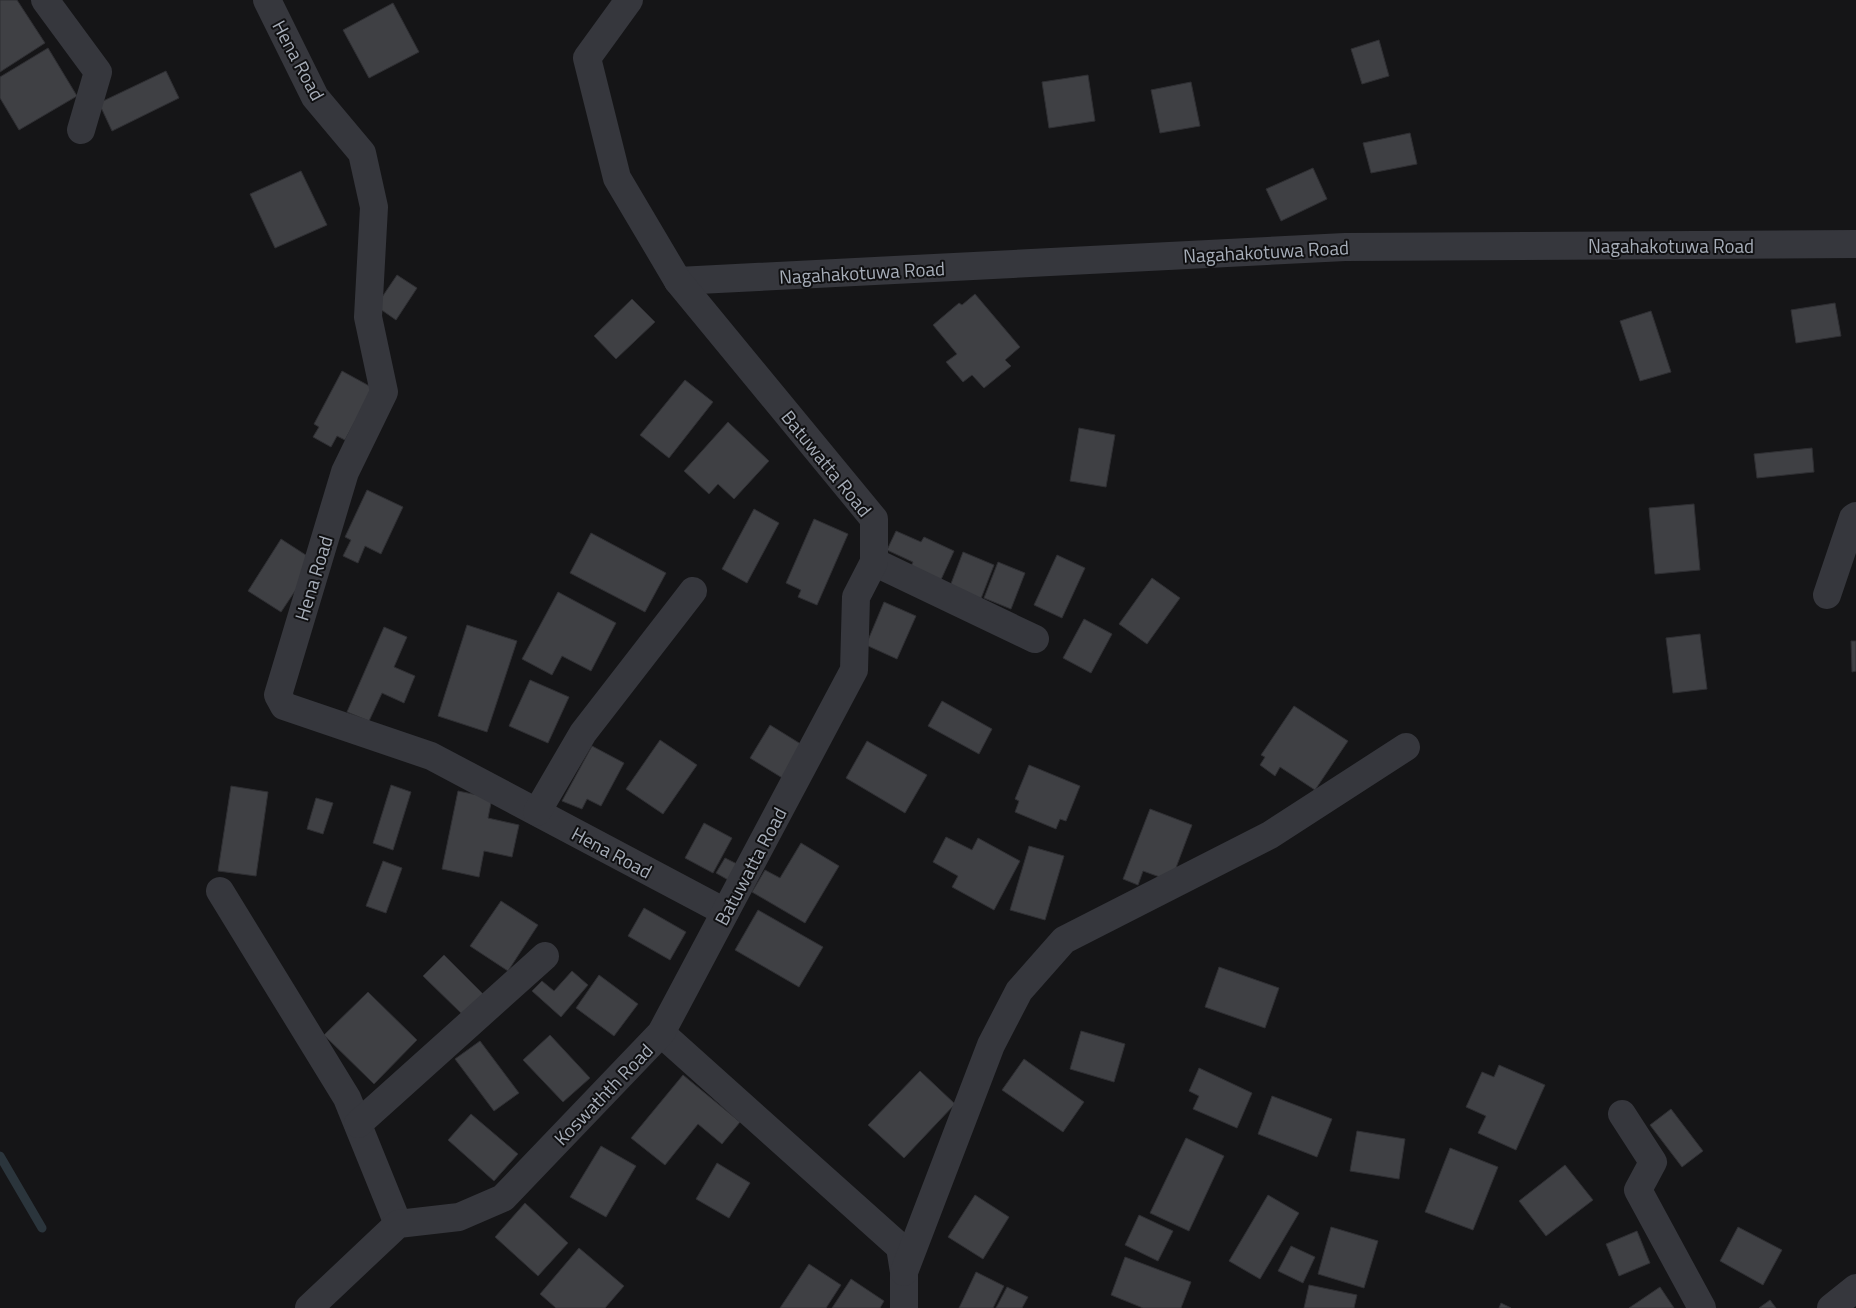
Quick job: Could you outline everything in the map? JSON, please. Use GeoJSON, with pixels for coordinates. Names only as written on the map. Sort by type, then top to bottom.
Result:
{"type":"FeatureCollection","features":[{"type":"Feature","properties":{"kind":"street"},"geometry":{"type":"LineString","coordinates":[[46,0],[98,72],[81,130]]}},
{"type":"Feature","properties":{"kind":"street","name":"Hena Road"},"geometry":{"type":"LineString","coordinates":[[267,0],[315,97],[362,154],[374,207],[368,316],[384,392],[345,472],[278,695],[284,706],[431,756],[725,912]]}},
{"type":"Feature","properties":{"kind":"street","name":"Batuwatta Road"},"geometry":{"type":"LineString","coordinates":[[629,0],[588,58],[617,178],[678,281],[874,519],[874,562],[856,597],[854,670],[661,1033]]}},
{"type":"Feature","properties":{"kind":"street","name":"Nagahakotuwa Road"},"geometry":{"type":"LineString","coordinates":[[678,281],[1345,247],[1856,244]]}},
{"type":"Feature","properties":{"kind":"street"},"geometry":{"type":"LineString","coordinates":[[1827,595],[1853,518],[1856,516]]}},
{"type":"Feature","properties":{"kind":"street"},"geometry":{"type":"LineString","coordinates":[[874,562],[1035,639]]}},
{"type":"Feature","properties":{"kind":"street"},"geometry":{"type":"LineString","coordinates":[[537,812],[583,733],[693,591]]}},
{"type":"Feature","properties":{"kind":"street"},"geometry":{"type":"LineString","coordinates":[[904,1272],[990,1045],[1019,991],[1064,940],[1270,835],[1406,747]]}},
{"type":"Feature","properties":{"kind":"street"},"geometry":{"type":"LineString","coordinates":[[220,891],[347,1098],[398,1224],[309,1308]]}},
{"type":"Feature","properties":{"kind":"street"},"geometry":{"type":"LineString","coordinates":[[358,1124],[545,956]]}},
{"type":"Feature","properties":{"kind":"street","name":"Koswathth Road"},"geometry":{"type":"LineString","coordinates":[[398,1224],[459,1217],[503,1198],[661,1033],[900,1247],[904,1272],[904,1308]]}},
{"type":"Feature","properties":{"kind":"street"},"geometry":{"type":"LineString","coordinates":[[1622,1114],[1653,1162],[1638,1190],[1702,1308]]}},
{"type":"Feature","properties":{"kind":"street"},"geometry":{"type":"LineString","coordinates":[[1831,1308],[1856,1288]]}},
{"type":"Feature","properties":{"kind":"building"},"geometry":{"type":"Polygon","coordinates":[[[0,0],[17,0],[45,43],[0,72],[0,0]]]}},
{"type":"Feature","properties":{"kind":"building"},"geometry":{"type":"Polygon","coordinates":[[[393,3],[419,52],[369,78],[343,30],[393,3]]]}},
{"type":"Feature","properties":{"kind":"building"},"geometry":{"type":"Polygon","coordinates":[[[1379,40],[1389,76],[1362,84],[1351,49],[1379,40]]]}},
{"type":"Feature","properties":{"kind":"building"},"geometry":{"type":"Polygon","coordinates":[[[48,48],[77,96],[19,130],[0,98],[0,77],[48,48]]]}},
{"type":"Feature","properties":{"kind":"building"},"geometry":{"type":"Polygon","coordinates":[[[166,71],[179,98],[112,131],[99,103],[166,71]]]}},
{"type":"Feature","properties":{"kind":"building"},"geometry":{"type":"Polygon","coordinates":[[[1088,75],[1095,121],[1049,128],[1042,82],[1088,75]]]}},
{"type":"Feature","properties":{"kind":"building"},"geometry":{"type":"Polygon","coordinates":[[[1191,82],[1200,126],[1160,133],[1151,90],[1191,82]]]}},
{"type":"Feature","properties":{"kind":"building"},"geometry":{"type":"Polygon","coordinates":[[[1410,133],[1417,164],[1371,173],[1363,143],[1410,133]]]}},
{"type":"Feature","properties":{"kind":"building"},"geometry":{"type":"Polygon","coordinates":[[[1313,168],[1327,199],[1281,221],[1266,189],[1313,168]]]}},
{"type":"Feature","properties":{"kind":"building"},"geometry":{"type":"Polygon","coordinates":[[[301,171],[327,225],[275,248],[250,194],[301,171]]]}},
{"type":"Feature","properties":{"kind":"building"},"geometry":{"type":"Polygon","coordinates":[[[397,275],[417,288],[396,320],[376,306],[397,275]]]}},
{"type":"Feature","properties":{"kind":"building"},"geometry":{"type":"Polygon","coordinates":[[[975,294],[1020,347],[1005,360],[1011,366],[984,388],[972,375],[963,382],[946,362],[957,354],[933,325],[959,303],[962,305],[975,294]]]}},
{"type":"Feature","properties":{"kind":"building"},"geometry":{"type":"Polygon","coordinates":[[[632,299],[655,322],[616,359],[594,336],[632,299]]]}},
{"type":"Feature","properties":{"kind":"building"},"geometry":{"type":"Polygon","coordinates":[[[1835,303],[1841,336],[1796,343],[1791,310],[1835,303]]]}},
{"type":"Feature","properties":{"kind":"building"},"geometry":{"type":"Polygon","coordinates":[[[1651,311],[1671,372],[1640,381],[1620,321],[1651,311]]]}},
{"type":"Feature","properties":{"kind":"building"},"geometry":{"type":"Polygon","coordinates":[[[342,371],[373,388],[345,440],[337,436],[331,447],[313,437],[319,427],[314,424],[342,371]]]}},
{"type":"Feature","properties":{"kind":"building"},"geometry":{"type":"Polygon","coordinates":[[[685,380],[713,402],[669,458],[640,435],[685,380]]]}},
{"type":"Feature","properties":{"kind":"building"},"geometry":{"type":"Polygon","coordinates":[[[728,422],[769,461],[734,499],[718,484],[709,494],[684,471],[728,422]]]}},
{"type":"Feature","properties":{"kind":"building"},"geometry":{"type":"Polygon","coordinates":[[[1079,428],[1115,435],[1106,487],[1070,481],[1079,428]]]}},
{"type":"Feature","properties":{"kind":"building"},"geometry":{"type":"Polygon","coordinates":[[[1812,448],[1814,472],[1757,478],[1754,454],[1812,448]]]}},
{"type":"Feature","properties":{"kind":"building"},"geometry":{"type":"Polygon","coordinates":[[[367,490],[403,507],[381,554],[365,546],[358,563],[343,556],[351,540],[345,537],[367,490]]]}},
{"type":"Feature","properties":{"kind":"building"},"geometry":{"type":"Polygon","coordinates":[[[1694,504],[1700,570],[1655,574],[1649,508],[1694,504]]]}},
{"type":"Feature","properties":{"kind":"building"},"geometry":{"type":"Polygon","coordinates":[[[754,509],[779,523],[747,583],[722,569],[754,509]]]}},
{"type":"Feature","properties":{"kind":"building"},"geometry":{"type":"Polygon","coordinates":[[[814,519],[848,534],[817,605],[798,597],[801,590],[786,583],[814,519]]]}},
{"type":"Feature","properties":{"kind":"building"},"geometry":{"type":"Polygon","coordinates":[[[896,531],[921,542],[924,537],[954,551],[939,584],[909,571],[913,562],[887,550],[896,531]]]}},
{"type":"Feature","properties":{"kind":"building"},"geometry":{"type":"Polygon","coordinates":[[[591,533],[666,573],[645,612],[570,573],[591,533]]]}},
{"type":"Feature","properties":{"kind":"building"},"geometry":{"type":"Polygon","coordinates":[[[281,539],[315,561],[281,612],[248,591],[281,539]]]}},
{"type":"Feature","properties":{"kind":"building"},"geometry":{"type":"Polygon","coordinates":[[[963,552],[994,565],[980,601],[949,589],[963,552]]]}},
{"type":"Feature","properties":{"kind":"building"},"geometry":{"type":"Polygon","coordinates":[[[1057,555],[1085,568],[1062,618],[1034,605],[1057,555]]]}},
{"type":"Feature","properties":{"kind":"building"},"geometry":{"type":"Polygon","coordinates":[[[998,562],[1025,573],[1011,609],[984,598],[998,562]]]}},
{"type":"Feature","properties":{"kind":"building"},"geometry":{"type":"Polygon","coordinates":[[[1152,578],[1180,598],[1147,644],[1119,624],[1152,578]]]}},
{"type":"Feature","properties":{"kind":"building"},"geometry":{"type":"Polygon","coordinates":[[[558,592],[616,623],[591,671],[562,656],[552,675],[522,659],[558,592]]]}},
{"type":"Feature","properties":{"kind":"building"},"geometry":{"type":"Polygon","coordinates":[[[884,602],[916,616],[897,659],[866,645],[884,602]]]}},
{"type":"Feature","properties":{"kind":"building"},"geometry":{"type":"Polygon","coordinates":[[[1084,619],[1112,634],[1091,673],[1063,658],[1084,619]]]}},
{"type":"Feature","properties":{"kind":"building"},"geometry":{"type":"Polygon","coordinates":[[[467,625],[517,641],[487,732],[438,716],[467,625]]]}},
{"type":"Feature","properties":{"kind":"building"},"geometry":{"type":"Polygon","coordinates":[[[384,627],[407,637],[394,667],[415,676],[404,703],[382,693],[369,721],[347,712],[384,627]]]}},
{"type":"Feature","properties":{"kind":"building"},"geometry":{"type":"Polygon","coordinates":[[[1700,634],[1707,689],[1673,693],[1666,638],[1700,634]]]}},
{"type":"Feature","properties":{"kind":"building"},"geometry":{"type":"Polygon","coordinates":[[[1851,641],[1856,641],[1856,671],[1852,672],[1851,641]]]}},
{"type":"Feature","properties":{"kind":"building"},"geometry":{"type":"Polygon","coordinates":[[[530,680],[569,697],[548,743],[509,726],[530,680]]]}},
{"type":"Feature","properties":{"kind":"building"},"geometry":{"type":"Polygon","coordinates":[[[942,701],[992,729],[979,754],[928,726],[942,701]]]}},
{"type":"Feature","properties":{"kind":"building"},"geometry":{"type":"Polygon","coordinates":[[[1294,706],[1348,741],[1315,790],[1280,767],[1275,776],[1260,765],[1265,757],[1261,755],[1294,706]]]}},
{"type":"Feature","properties":{"kind":"building"},"geometry":{"type":"Polygon","coordinates":[[[770,725],[804,746],[784,779],[750,758],[770,725]]]}},
{"type":"Feature","properties":{"kind":"building"},"geometry":{"type":"Polygon","coordinates":[[[660,740],[697,765],[663,814],[626,789],[660,740]]]}},
{"type":"Feature","properties":{"kind":"building"},"geometry":{"type":"Polygon","coordinates":[[[867,741],[927,775],[905,813],[846,778],[867,741]]]}},
{"type":"Feature","properties":{"kind":"building"},"geometry":{"type":"Polygon","coordinates":[[[592,746],[624,763],[601,806],[587,799],[582,809],[562,801],[592,746]]]}},
{"type":"Feature","properties":{"kind":"building"},"geometry":{"type":"Polygon","coordinates":[[[1029,765],[1080,786],[1066,821],[1060,819],[1056,829],[1015,812],[1019,801],[1015,799],[1029,765]]]}},
{"type":"Feature","properties":{"kind":"building"},"geometry":{"type":"Polygon","coordinates":[[[391,785],[411,792],[393,850],[373,843],[391,785]]]}},
{"type":"Feature","properties":{"kind":"building"},"geometry":{"type":"Polygon","coordinates":[[[231,786],[268,792],[256,876],[218,871],[231,786]]]}},
{"type":"Feature","properties":{"kind":"building"},"geometry":{"type":"Polygon","coordinates":[[[458,791],[492,798],[488,818],[519,825],[512,857],[484,851],[479,877],[442,869],[458,791]]]}},
{"type":"Feature","properties":{"kind":"building"},"geometry":{"type":"Polygon","coordinates":[[[316,798],[333,803],[323,834],[307,829],[316,798]]]}},
{"type":"Feature","properties":{"kind":"building"},"geometry":{"type":"Polygon","coordinates":[[[1150,809],[1192,825],[1171,881],[1143,871],[1138,885],[1123,879],[1150,809]]]}},
{"type":"Feature","properties":{"kind":"building"},"geometry":{"type":"Polygon","coordinates":[[[704,823],[732,838],[713,873],[685,858],[704,823]]]}},
{"type":"Feature","properties":{"kind":"building"},"geometry":{"type":"Polygon","coordinates":[[[946,837],[972,850],[978,838],[1020,861],[994,910],[952,887],[958,876],[933,862],[946,837]]]}},
{"type":"Feature","properties":{"kind":"building"},"geometry":{"type":"Polygon","coordinates":[[[801,843],[839,866],[805,923],[752,892],[765,870],[780,878],[801,843]]]}},
{"type":"Feature","properties":{"kind":"building"},"geometry":{"type":"Polygon","coordinates":[[[1029,846],[1064,856],[1045,920],[1010,910],[1029,846]]]}},
{"type":"Feature","properties":{"kind":"building"},"geometry":{"type":"Polygon","coordinates":[[[725,858],[739,865],[730,881],[716,873],[725,858]]]}},
{"type":"Feature","properties":{"kind":"building"},"geometry":{"type":"Polygon","coordinates":[[[383,861],[402,868],[386,913],[366,906],[383,861]]]}},
{"type":"Feature","properties":{"kind":"building"},"geometry":{"type":"Polygon","coordinates":[[[501,901],[538,925],[508,971],[470,946],[501,901]]]}},
{"type":"Feature","properties":{"kind":"building"},"geometry":{"type":"Polygon","coordinates":[[[644,908],[686,932],[670,960],[628,936],[644,908]]]}},
{"type":"Feature","properties":{"kind":"building"},"geometry":{"type":"Polygon","coordinates":[[[758,910],[823,947],[799,987],[735,950],[758,910]]]}},
{"type":"Feature","properties":{"kind":"building"},"geometry":{"type":"Polygon","coordinates":[[[444,955],[484,995],[463,1015],[423,976],[444,955]]]}},
{"type":"Feature","properties":{"kind":"building"},"geometry":{"type":"Polygon","coordinates":[[[1219,967],[1279,988],[1265,1028],[1205,1007],[1219,967]]]}},
{"type":"Feature","properties":{"kind":"building"},"geometry":{"type":"Polygon","coordinates":[[[572,971],[588,985],[561,1017],[532,991],[542,981],[554,991],[572,971]]]}},
{"type":"Feature","properties":{"kind":"building"},"geometry":{"type":"Polygon","coordinates":[[[599,975],[638,1004],[614,1036],[576,1008],[599,975]]]}},
{"type":"Feature","properties":{"kind":"building"},"geometry":{"type":"Polygon","coordinates":[[[368,992],[417,1040],[374,1084],[324,1035],[368,992]]]}},
{"type":"Feature","properties":{"kind":"building"},"geometry":{"type":"Polygon","coordinates":[[[1081,1031],[1125,1044],[1114,1082],[1070,1069],[1081,1031]]]}},
{"type":"Feature","properties":{"kind":"building"},"geometry":{"type":"Polygon","coordinates":[[[550,1035],[590,1078],[563,1102],[523,1060],[550,1035]]]}},
{"type":"Feature","properties":{"kind":"building"},"geometry":{"type":"Polygon","coordinates":[[[480,1041],[519,1093],[494,1111],[455,1059],[480,1041]]]}},
{"type":"Feature","properties":{"kind":"building"},"geometry":{"type":"Polygon","coordinates":[[[1024,1059],[1084,1102],[1063,1132],[1002,1090],[1024,1059]]]}},
{"type":"Feature","properties":{"kind":"building"},"geometry":{"type":"Polygon","coordinates":[[[1499,1065],[1545,1085],[1516,1150],[1478,1133],[1486,1116],[1466,1107],[1482,1072],[1494,1077],[1499,1065]]]}},
{"type":"Feature","properties":{"kind":"building"},"geometry":{"type":"Polygon","coordinates":[[[1199,1068],[1252,1093],[1237,1128],[1193,1109],[1199,1096],[1189,1091],[1199,1068]]]}},
{"type":"Feature","properties":{"kind":"building"},"geometry":{"type":"Polygon","coordinates":[[[920,1071],[955,1104],[904,1158],[868,1125],[920,1071]]]}},
{"type":"Feature","properties":{"kind":"building"},"geometry":{"type":"Polygon","coordinates":[[[683,1075],[740,1122],[722,1144],[698,1124],[665,1165],[631,1138],[683,1075]]]}},
{"type":"Feature","properties":{"kind":"building"},"geometry":{"type":"Polygon","coordinates":[[[1272,1096],[1332,1119],[1317,1157],[1258,1134],[1272,1096]]]}},
{"type":"Feature","properties":{"kind":"building"},"geometry":{"type":"Polygon","coordinates":[[[1671,1109],[1703,1151],[1682,1167],[1650,1125],[1671,1109]]]}},
{"type":"Feature","properties":{"kind":"building"},"geometry":{"type":"Polygon","coordinates":[[[471,1114],[518,1154],[494,1181],[448,1140],[471,1114]]]}},
{"type":"Feature","properties":{"kind":"building"},"geometry":{"type":"Polygon","coordinates":[[[1357,1131],[1405,1139],[1399,1179],[1350,1171],[1357,1131]]]}},
{"type":"Feature","properties":{"kind":"building"},"geometry":{"type":"Polygon","coordinates":[[[1186,1138],[1224,1156],[1189,1231],[1150,1213],[1186,1138]]]}},
{"type":"Feature","properties":{"kind":"building"},"geometry":{"type":"Polygon","coordinates":[[[601,1146],[636,1166],[606,1217],[570,1197],[601,1146]]]}},
{"type":"Feature","properties":{"kind":"building"},"geometry":{"type":"Polygon","coordinates":[[[1450,1148],[1498,1167],[1473,1230],[1425,1212],[1450,1148]]]}},
{"type":"Feature","properties":{"kind":"building"},"geometry":{"type":"Polygon","coordinates":[[[717,1163],[750,1183],[729,1218],[696,1199],[717,1163]]]}},
{"type":"Feature","properties":{"kind":"building"},"geometry":{"type":"Polygon","coordinates":[[[1565,1165],[1593,1200],[1546,1236],[1519,1201],[1565,1165]]]}},
{"type":"Feature","properties":{"kind":"building"},"geometry":{"type":"Polygon","coordinates":[[[975,1195],[1009,1217],[983,1259],[948,1237],[975,1195]]]}},
{"type":"Feature","properties":{"kind":"building"},"geometry":{"type":"Polygon","coordinates":[[[1268,1195],[1299,1213],[1260,1279],[1229,1261],[1268,1195]]]}},
{"type":"Feature","properties":{"kind":"building"},"geometry":{"type":"Polygon","coordinates":[[[525,1203],[568,1243],[538,1276],[495,1237],[525,1203]]]}},
{"type":"Feature","properties":{"kind":"building"},"geometry":{"type":"Polygon","coordinates":[[[1139,1215],[1173,1231],[1158,1261],[1125,1245],[1139,1215]]]}},
{"type":"Feature","properties":{"kind":"building"},"geometry":{"type":"Polygon","coordinates":[[[1331,1227],[1378,1241],[1364,1288],[1318,1274],[1331,1227]]]}},
{"type":"Feature","properties":{"kind":"building"},"geometry":{"type":"Polygon","coordinates":[[[1738,1227],[1782,1250],[1763,1285],[1720,1261],[1738,1227]]]}},
{"type":"Feature","properties":{"kind":"building"},"geometry":{"type":"Polygon","coordinates":[[[1637,1231],[1650,1263],[1619,1276],[1606,1244],[1637,1231]]]}},
{"type":"Feature","properties":{"kind":"building"},"geometry":{"type":"Polygon","coordinates":[[[1291,1246],[1315,1257],[1303,1283],[1278,1271],[1291,1246]]]}},
{"type":"Feature","properties":{"kind":"building"},"geometry":{"type":"Polygon","coordinates":[[[579,1248],[624,1286],[605,1308],[556,1308],[540,1294],[579,1248]]]}},
{"type":"Feature","properties":{"kind":"building"},"geometry":{"type":"Polygon","coordinates":[[[1125,1257],[1191,1282],[1181,1308],[1143,1308],[1111,1295],[1125,1257]]]}},
{"type":"Feature","properties":{"kind":"building"},"geometry":{"type":"Polygon","coordinates":[[[809,1264],[841,1285],[826,1308],[780,1308],[809,1264]]]}},
{"type":"Feature","properties":{"kind":"building"},"geometry":{"type":"Polygon","coordinates":[[[976,1272],[1004,1286],[993,1308],[959,1308],[976,1272]]]}},
{"type":"Feature","properties":{"kind":"building"},"geometry":{"type":"Polygon","coordinates":[[[851,1279],[884,1301],[880,1308],[832,1308],[851,1279]]]}},
{"type":"Feature","properties":{"kind":"building"},"geometry":{"type":"Polygon","coordinates":[[[1309,1285],[1357,1295],[1354,1308],[1304,1308],[1309,1285]]]}},
{"type":"Feature","properties":{"kind":"building"},"geometry":{"type":"Polygon","coordinates":[[[1007,1287],[1028,1297],[1022,1308],[996,1308],[1007,1287]]]}},
{"type":"Feature","properties":{"kind":"building"},"geometry":{"type":"Polygon","coordinates":[[[1660,1287],[1674,1308],[1629,1308],[1660,1287]]]}},
{"type":"Feature","properties":{"kind":"building"},"geometry":{"type":"Polygon","coordinates":[[[1770,1300],[1776,1308],[1759,1308],[1770,1300]]]}},
{"type":"Feature","properties":{"kind":"building"},"geometry":{"type":"Polygon","coordinates":[[[1501,1303],[1511,1308],[1499,1308],[1501,1303]]]}},
{"type":"Feature","properties":{"kind":"waterway"},"geometry":{"type":"LineString","coordinates":[[0,1156],[42,1228]]}}]}
